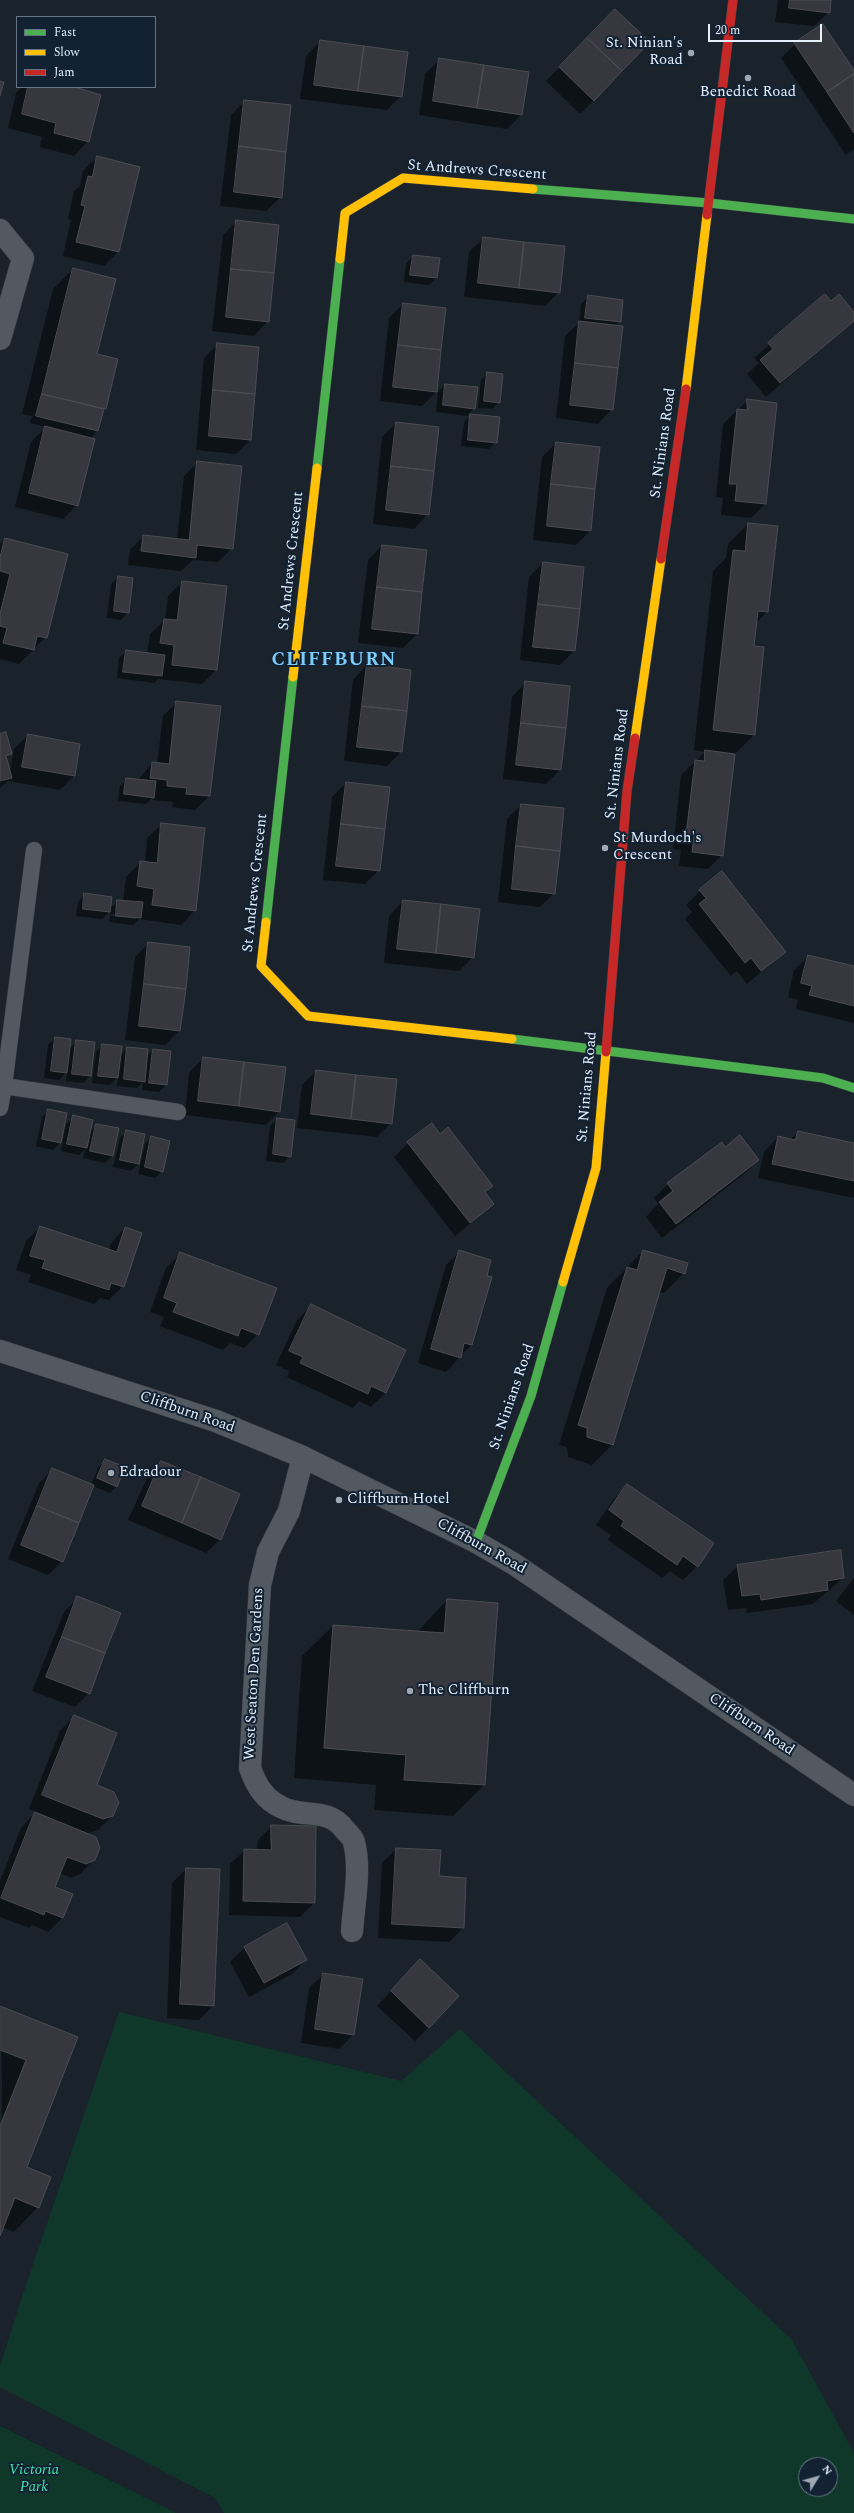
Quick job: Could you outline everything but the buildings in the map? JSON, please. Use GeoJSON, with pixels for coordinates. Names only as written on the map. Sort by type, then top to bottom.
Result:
{"type":"FeatureCollection","features":[{"type":"Feature","properties":{"kind":"street","name":"St. Ninians Road"},"geometry":{"type":"LineString","coordinates":[[476,1542],[531,1396],[596,1168],[627,791],[689,367],[733,0]]}},
{"type":"Feature","properties":{"kind":"street","name":"St Andrews Crescent"},"geometry":{"type":"LineString","coordinates":[[606,1050],[308,1016],[261,966],[345,212],[403,178],[709,203]]}},
{"type":"Feature","properties":{"kind":"street"},"geometry":{"type":"LineString","coordinates":[[709,203],[854,219]]}},
{"type":"Feature","properties":{"kind":"street"},"geometry":{"type":"LineString","coordinates":[[0,230],[23,258],[0,339]]}},
{"type":"Feature","properties":{"kind":"street"},"geometry":{"type":"LineString","coordinates":[[606,1050],[824,1078],[854,1088]]}},
{"type":"Feature","properties":{"kind":"street","name":"Cliffburn Road"},"geometry":{"type":"LineString","coordinates":[[1,1356],[216,1421],[303,1457],[476,1542],[514,1564],[854,1795]]}},
{"type":"Feature","properties":{"kind":"street","name":"West Seaton Den Gardens"},"geometry":{"type":"LineString","coordinates":[[303,1457],[289,1511],[268,1552],[260,1585],[250,1768],[257,1785],[268,1799],[282,1808],[326,1815],[340,1824],[354,1840],[357,1860],[352,1931]]}},
{"type":"Feature","properties":{"kind":"lane"},"geometry":{"type":"LineString","coordinates":[[0,1108],[34,850]]}},
{"type":"Feature","properties":{"kind":"lane"},"geometry":{"type":"LineString","coordinates":[[4,1086],[178,1112]]}},
{"type":"Feature","properties":{"kind":"green space"},"geometry":{"type":"Polygon","coordinates":[[[119,2012],[401,2081],[460,2029],[792,2340],[854,2453],[854,2513],[224,2513],[215,2498],[0,2387],[0,2366],[119,2012]]]}},
{"type":"Feature","properties":{"kind":"green space","name":"Victoria Park"},"geometry":{"type":"Polygon","coordinates":[[[0,2426],[176,2513],[0,2513],[0,2426]]]}},
{"type":"Feature","properties":{"kind":"traffic: fast"},"geometry":{"type":"LineString","coordinates":[[533,189],[709,203],[854,219]]}},
{"type":"Feature","properties":{"kind":"traffic: fast"},"geometry":{"type":"LineString","coordinates":[[317,468],[340,259]]}},
{"type":"Feature","properties":{"kind":"traffic: fast"},"geometry":{"type":"LineString","coordinates":[[266,922],[293,677]]}},
{"type":"Feature","properties":{"kind":"traffic: fast"},"geometry":{"type":"LineString","coordinates":[[512,1039],[823,1078],[854,1088]]}},
{"type":"Feature","properties":{"kind":"traffic: fast"},"geometry":{"type":"LineString","coordinates":[[476,1542],[531,1396],[563,1282]]}},
{"type":"Feature","properties":{"kind":"traffic: slow"},"geometry":{"type":"LineString","coordinates":[[340,259],[345,213],[403,178],[533,189]]}},
{"type":"Feature","properties":{"kind":"traffic: slow"},"geometry":{"type":"LineString","coordinates":[[686,389],[707,215]]}},
{"type":"Feature","properties":{"kind":"traffic: slow"},"geometry":{"type":"LineString","coordinates":[[293,677],[317,468]]}},
{"type":"Feature","properties":{"kind":"traffic: slow"},"geometry":{"type":"LineString","coordinates":[[635,738],[661,559]]}},
{"type":"Feature","properties":{"kind":"traffic: slow"},"geometry":{"type":"LineString","coordinates":[[266,922],[261,966],[308,1016],[512,1039]]}},
{"type":"Feature","properties":{"kind":"traffic: slow"},"geometry":{"type":"LineString","coordinates":[[563,1282],[596,1168],[606,1052]]}},
{"type":"Feature","properties":{"kind":"traffic: jam"},"geometry":{"type":"LineString","coordinates":[[707,215],[733,0]]}},
{"type":"Feature","properties":{"kind":"traffic: jam"},"geometry":{"type":"LineString","coordinates":[[661,559],[686,389]]}},
{"type":"Feature","properties":{"kind":"traffic: jam"},"geometry":{"type":"LineString","coordinates":[[606,1052],[627,791],[635,738]]}},
{"type":"Feature","properties":{"kind":"place","name":"St. Ninian's Road"},"geometry":{"type":"Point","coordinates":[691,53]}},
{"type":"Feature","properties":{"kind":"place","name":"Benedict Road"},"geometry":{"type":"Point","coordinates":[748,78]}},
{"type":"Feature","properties":{"kind":"place","name":"St Murdoch's Crescent"},"geometry":{"type":"Point","coordinates":[605,848]}},
{"type":"Feature","properties":{"kind":"place","name":"Edradour"},"geometry":{"type":"Point","coordinates":[111,1473]}},
{"type":"Feature","properties":{"kind":"place","name":"Cliffburn Hotel"},"geometry":{"type":"Point","coordinates":[339,1500]}},
{"type":"Feature","properties":{"kind":"place","name":"The Cliffburn"},"geometry":{"type":"Point","coordinates":[410,1691]}},
{"type":"Feature","properties":{"kind":"district","name":"CLIFFBURN"},"geometry":{"type":"Point","coordinates":[334,661]}}]}
